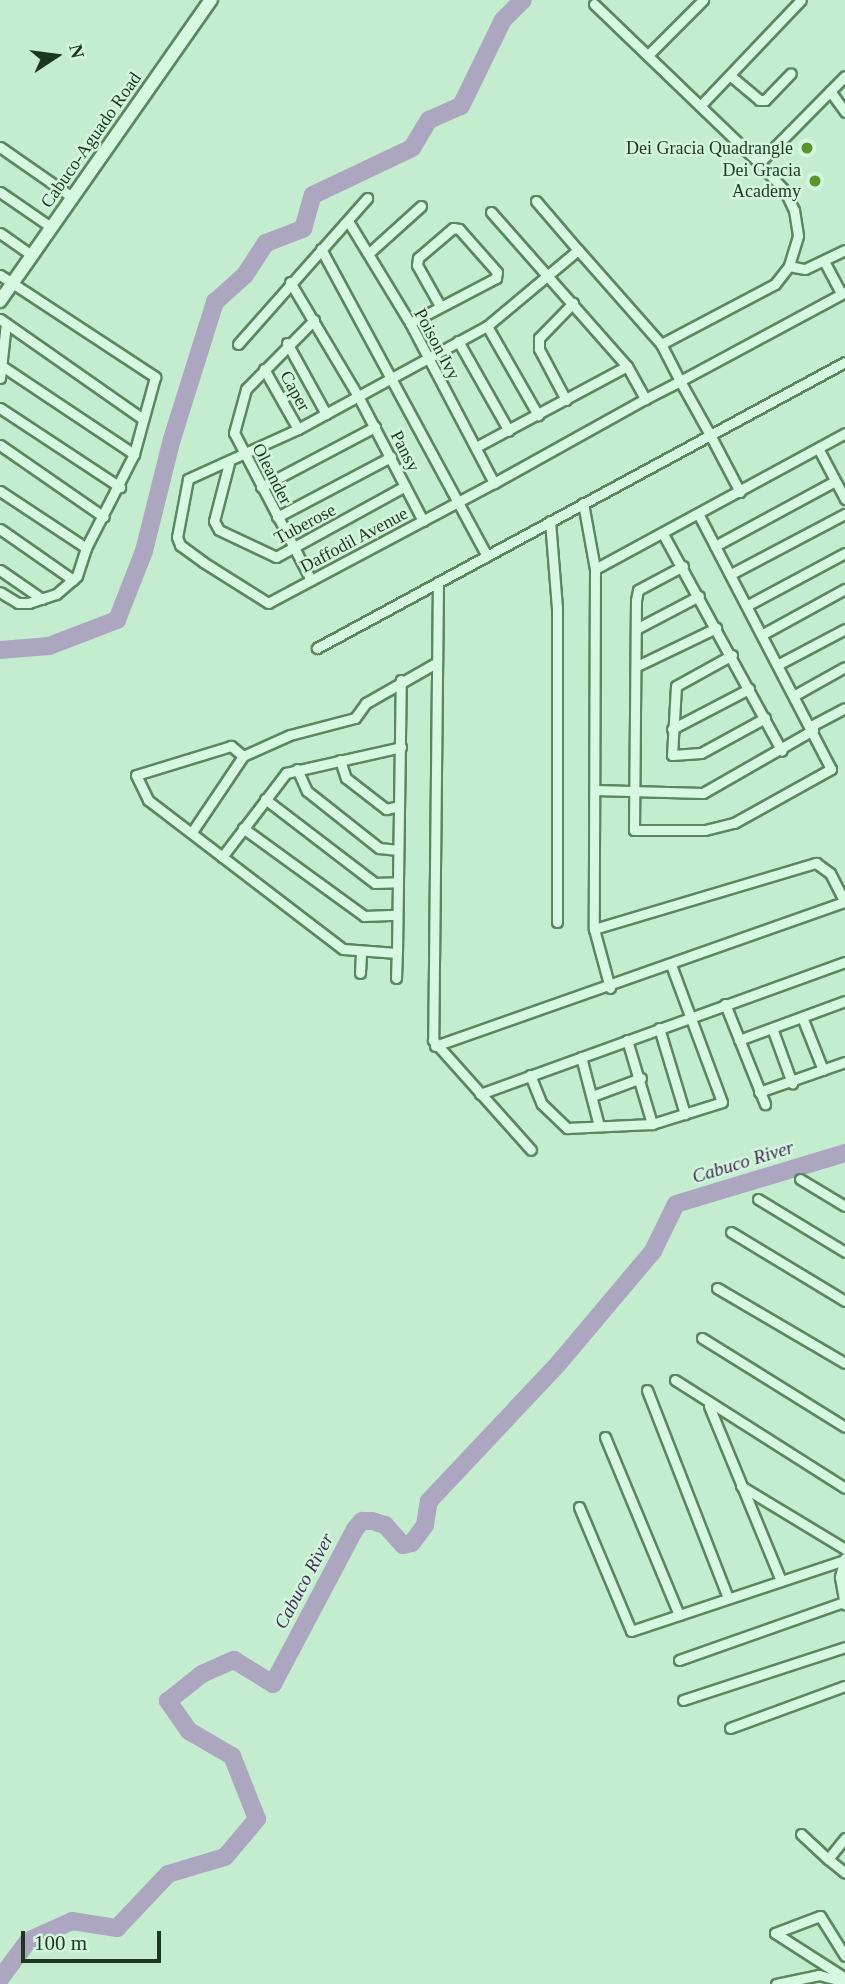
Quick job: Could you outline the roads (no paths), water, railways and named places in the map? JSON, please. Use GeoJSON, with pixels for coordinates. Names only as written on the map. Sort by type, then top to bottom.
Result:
{"type":"FeatureCollection","features":[{"type":"Feature","properties":{"kind":"street","name":"Cabuco-Aguado Road"},"geometry":{"type":"LineString","coordinates":[[0,302],[211,0]]}},
{"type":"Feature","properties":{"kind":"street"},"geometry":{"type":"LineString","coordinates":[[648,55],[703,0]]}},
{"type":"Feature","properties":{"kind":"street"},"geometry":{"type":"LineString","coordinates":[[700,106],[732,77],[801,0]]}},
{"type":"Feature","properties":{"kind":"street"},"geometry":{"type":"LineString","coordinates":[[594,4],[759,163],[785,191],[794,211],[798,236],[789,266],[775,284],[661,344]]}},
{"type":"Feature","properties":{"kind":"street"},"geometry":{"type":"LineString","coordinates":[[732,77],[758,100],[765,100],[791,73]]}},
{"type":"Feature","properties":{"kind":"street"},"geometry":{"type":"LineString","coordinates":[[759,163],[845,76]]}},
{"type":"Feature","properties":{"kind":"street"},"geometry":{"type":"LineString","coordinates":[[830,91],[845,112]]}},
{"type":"Feature","properties":{"kind":"street"},"geometry":{"type":"LineString","coordinates":[[0,148],[72,197]]}},
{"type":"Feature","properties":{"kind":"street"},"geometry":{"type":"LineString","coordinates":[[0,192],[51,227]]}},
{"type":"Feature","properties":{"kind":"street"},"geometry":{"type":"LineString","coordinates":[[238,344],[367,198]]}},
{"type":"Feature","properties":{"kind":"street"},"geometry":{"type":"LineString","coordinates":[[536,201],[661,344],[740,492]]}},
{"type":"Feature","properties":{"kind":"street"},"geometry":{"type":"LineString","coordinates":[[369,253],[421,206]]}},
{"type":"Feature","properties":{"kind":"street"},"geometry":{"type":"LineString","coordinates":[[491,212],[627,366],[645,399]]}},
{"type":"Feature","properties":{"kind":"street","name":"Poison Ivy"},"geometry":{"type":"LineString","coordinates":[[348,221],[410,323],[426,358],[494,483]]}},
{"type":"Feature","properties":{"kind":"street"},"geometry":{"type":"LineString","coordinates":[[410,323],[496,278],[496,272],[459,229],[453,228],[418,258],[416,265],[440,306]]}},
{"type":"Feature","properties":{"kind":"street"},"geometry":{"type":"LineString","coordinates":[[0,233],[32,255]]}},
{"type":"Feature","properties":{"kind":"street"},"geometry":{"type":"LineString","coordinates":[[321,249],[487,556]]}},
{"type":"Feature","properties":{"kind":"street"},"geometry":{"type":"LineString","coordinates":[[229,463],[298,429],[487,326],[578,250]]}},
{"type":"Feature","properties":{"kind":"street"},"geometry":{"type":"LineString","coordinates":[[789,266],[805,269],[845,250]]}},
{"type":"Feature","properties":{"kind":"street"},"geometry":{"type":"LineString","coordinates":[[824,261],[843,292]]}},
{"type":"Feature","properties":{"kind":"street"},"geometry":{"type":"LineString","coordinates":[[0,275],[155,377],[134,454],[120,487],[86,548],[73,580],[42,599],[18,603],[0,592]]}},
{"type":"Feature","properties":{"kind":"street","name":"Pansy"},"geometry":{"type":"LineString","coordinates":[[290,282],[358,396],[423,520]]}},
{"type":"Feature","properties":{"kind":"street","name":"Daffodil Avenue"},"geometry":{"type":"LineString","coordinates":[[229,463],[188,479],[177,529],[180,545],[268,603],[843,292]]}},
{"type":"Feature","properties":{"kind":"street"},"geometry":{"type":"LineString","coordinates":[[566,400],[539,349],[539,338],[573,303]]}},
{"type":"Feature","properties":{"kind":"street","name":"Oleander"},"geometry":{"type":"LineString","coordinates":[[311,580],[234,433],[246,389],[287,343],[314,320]]}},
{"type":"Feature","properties":{"kind":"street"},"geometry":{"type":"LineString","coordinates":[[3,321],[143,419]]}},
{"type":"Feature","properties":{"kind":"street"},"geometry":{"type":"LineString","coordinates":[[0,378],[3,321]]}},
{"type":"Feature","properties":{"kind":"street"},"geometry":{"type":"LineString","coordinates":[[487,326],[538,415]]}},
{"type":"Feature","properties":{"kind":"street"},"geometry":{"type":"LineString","coordinates":[[458,341],[509,431]]}},
{"type":"Feature","properties":{"kind":"street"},"geometry":{"type":"LineString","coordinates":[[287,343],[326,414]]}},
{"type":"Feature","properties":{"kind":"street"},"geometry":{"type":"LineString","coordinates":[[317,648],[709,433],[845,362]]}},
{"type":"Feature","properties":{"kind":"street"},"geometry":{"type":"LineString","coordinates":[[2,366],[134,454]]}},
{"type":"Feature","properties":{"kind":"street"},"geometry":{"type":"LineString","coordinates":[[476,447],[627,366]]}},
{"type":"Feature","properties":{"kind":"street","name":"Caper"},"geometry":{"type":"LineString","coordinates":[[264,369],[298,429]]}},
{"type":"Feature","properties":{"kind":"street"},"geometry":{"type":"LineString","coordinates":[[0,408],[120,487]]}},
{"type":"Feature","properties":{"kind":"street"},"geometry":{"type":"LineString","coordinates":[[261,487],[375,427]]}},
{"type":"Feature","properties":{"kind":"street"},"geometry":{"type":"LineString","coordinates":[[595,569],[845,433]]}},
{"type":"Feature","properties":{"kind":"street"},"geometry":{"type":"LineString","coordinates":[[0,445],[104,517]]}},
{"type":"Feature","properties":{"kind":"street"},"geometry":{"type":"LineString","coordinates":[[818,448],[845,499]]}},
{"type":"Feature","properties":{"kind":"street"},"geometry":{"type":"LineString","coordinates":[[277,517],[391,457]]}},
{"type":"Feature","properties":{"kind":"street","name":"Tuberose"},"geometry":{"type":"LineString","coordinates":[[229,463],[214,521],[219,530],[276,557],[405,486]]}},
{"type":"Feature","properties":{"kind":"street"},"geometry":{"type":"LineString","coordinates":[[715,546],[835,481]]}},
{"type":"Feature","properties":{"kind":"street"},"geometry":{"type":"LineString","coordinates":[[0,491],[86,548]]}},
{"type":"Feature","properties":{"kind":"street"},"geometry":{"type":"LineString","coordinates":[[583,503],[595,569],[594,929],[610,988]]}},
{"type":"Feature","properties":{"kind":"street"},"geometry":{"type":"LineString","coordinates":[[683,566],[638,590],[637,791],[634,830],[705,830],[734,823],[831,769],[779,664],[698,514]]}},
{"type":"Feature","properties":{"kind":"street"},"geometry":{"type":"LineString","coordinates":[[731,575],[845,514]]}},
{"type":"Feature","properties":{"kind":"street"},"geometry":{"type":"LineString","coordinates":[[550,521],[557,608],[557,922]]}},
{"type":"Feature","properties":{"kind":"street"},"geometry":{"type":"LineString","coordinates":[[0,529],[73,580]]}},
{"type":"Feature","properties":{"kind":"street"},"geometry":{"type":"LineString","coordinates":[[663,534],[683,566],[782,751]]}},
{"type":"Feature","properties":{"kind":"street"},"geometry":{"type":"LineString","coordinates":[[748,605],[845,553]]}},
{"type":"Feature","properties":{"kind":"street"},"geometry":{"type":"LineString","coordinates":[[0,570],[42,599]]}},
{"type":"Feature","properties":{"kind":"street"},"geometry":{"type":"LineString","coordinates":[[438,582],[434,664],[435,1046],[531,1150]]}},
{"type":"Feature","properties":{"kind":"street"},"geometry":{"type":"LineString","coordinates":[[763,634],[845,589]]}},
{"type":"Feature","properties":{"kind":"street"},"geometry":{"type":"LineString","coordinates":[[636,629],[699,596]]}},
{"type":"Feature","properties":{"kind":"street"},"geometry":{"type":"LineString","coordinates":[[637,666],[716,628]]}},
{"type":"Feature","properties":{"kind":"street"},"geometry":{"type":"LineString","coordinates":[[779,664],[845,629]]}},
{"type":"Feature","properties":{"kind":"street"},"geometry":{"type":"LineString","coordinates":[[732,656],[676,686],[672,755],[701,753],[765,718]]}},
{"type":"Feature","properties":{"kind":"street"},"geometry":{"type":"LineString","coordinates":[[192,832],[243,756],[290,735],[355,718],[366,703],[401,680],[434,664]]}},
{"type":"Feature","properties":{"kind":"street"},"geometry":{"type":"LineString","coordinates":[[795,695],[845,667]]}},
{"type":"Feature","properties":{"kind":"street"},"geometry":{"type":"LineString","coordinates":[[396,978],[401,680]]}},
{"type":"Feature","properties":{"kind":"street"},"geometry":{"type":"LineString","coordinates":[[672,729],[750,689]]}},
{"type":"Feature","properties":{"kind":"street"},"geometry":{"type":"LineString","coordinates":[[595,790],[703,793],[782,751],[845,708]]}},
{"type":"Feature","properties":{"kind":"street"},"geometry":{"type":"LineString","coordinates":[[243,756],[231,746],[136,775],[148,800],[343,949],[397,953]]}},
{"type":"Feature","properties":{"kind":"street"},"geometry":{"type":"LineString","coordinates":[[222,857],[286,773],[401,747]]}},
{"type":"Feature","properties":{"kind":"street"},"geometry":{"type":"LineString","coordinates":[[340,760],[346,778],[386,809],[399,806]]}},
{"type":"Feature","properties":{"kind":"street"},"geometry":{"type":"LineString","coordinates":[[297,769],[307,791],[379,848],[398,850]]}},
{"type":"Feature","properties":{"kind":"street"},"geometry":{"type":"LineString","coordinates":[[265,799],[375,883],[398,882]]}},
{"type":"Feature","properties":{"kind":"street"},"geometry":{"type":"LineString","coordinates":[[243,828],[364,916],[397,915]]}},
{"type":"Feature","properties":{"kind":"street"},"geometry":{"type":"LineString","coordinates":[[435,1046],[610,988],[845,902],[830,873],[816,863],[594,929]]}},
{"type":"Feature","properties":{"kind":"street"},"geometry":{"type":"LineString","coordinates":[[360,973],[361,952]]}},
{"type":"Feature","properties":{"kind":"street"},"geometry":{"type":"LineString","coordinates":[[480,1094],[845,962]]}},
{"type":"Feature","properties":{"kind":"street"},"geometry":{"type":"LineString","coordinates":[[530,1075],[542,1104],[567,1128],[652,1124],[722,1102],[671,965]]}},
{"type":"Feature","properties":{"kind":"street"},"geometry":{"type":"LineString","coordinates":[[739,1040],[845,1001]]}},
{"type":"Feature","properties":{"kind":"street"},"geometry":{"type":"LineString","coordinates":[[725,1004],[765,1104]]}},
{"type":"Feature","properties":{"kind":"street"},"geometry":{"type":"LineString","coordinates":[[802,1017],[823,1070]]}},
{"type":"Feature","properties":{"kind":"street"},"geometry":{"type":"LineString","coordinates":[[659,1028],[685,1114]]}},
{"type":"Feature","properties":{"kind":"street"},"geometry":{"type":"LineString","coordinates":[[772,1028],[792,1083]]}},
{"type":"Feature","properties":{"kind":"street"},"geometry":{"type":"LineString","coordinates":[[627,1040],[641,1078],[652,1124]]}},
{"type":"Feature","properties":{"kind":"street"},"geometry":{"type":"LineString","coordinates":[[581,1057],[595,1095],[599,1126]]}},
{"type":"Feature","properties":{"kind":"street"},"geometry":{"type":"LineString","coordinates":[[759,1092],[792,1083],[845,1062]]}},
{"type":"Feature","properties":{"kind":"street"},"geometry":{"type":"LineString","coordinates":[[595,1095],[641,1078]]}},
{"type":"Feature","properties":{"kind":"street"},"geometry":{"type":"LineString","coordinates":[[800,1179],[845,1206]]}},
{"type":"Feature","properties":{"kind":"street"},"geometry":{"type":"LineString","coordinates":[[758,1199],[845,1252]]}},
{"type":"Feature","properties":{"kind":"street"},"geometry":{"type":"LineString","coordinates":[[731,1232],[845,1301]]}},
{"type":"Feature","properties":{"kind":"street"},"geometry":{"type":"LineString","coordinates":[[717,1287],[845,1363]]}},
{"type":"Feature","properties":{"kind":"street"},"geometry":{"type":"LineString","coordinates":[[702,1338],[845,1427]]}},
{"type":"Feature","properties":{"kind":"street"},"geometry":{"type":"LineString","coordinates":[[675,1380],[709,1406],[845,1488]]}},
{"type":"Feature","properties":{"kind":"street"},"geometry":{"type":"LineString","coordinates":[[647,1390],[728,1598]]}},
{"type":"Feature","properties":{"kind":"street"},"geometry":{"type":"LineString","coordinates":[[709,1406],[781,1581]]}},
{"type":"Feature","properties":{"kind":"street"},"geometry":{"type":"LineString","coordinates":[[605,1437],[679,1615]]}},
{"type":"Feature","properties":{"kind":"street"},"geometry":{"type":"LineString","coordinates":[[741,1486],[845,1549]]}},
{"type":"Feature","properties":{"kind":"street"},"geometry":{"type":"LineString","coordinates":[[579,1507],[631,1631],[845,1559]]}},
{"type":"Feature","properties":{"kind":"street"},"geometry":{"type":"LineString","coordinates":[[679,1660],[845,1604],[840,1577],[845,1559]]}},
{"type":"Feature","properties":{"kind":"street"},"geometry":{"type":"LineString","coordinates":[[683,1700],[845,1647]]}},
{"type":"Feature","properties":{"kind":"street"},"geometry":{"type":"LineString","coordinates":[[730,1728],[845,1686]]}},
{"type":"Feature","properties":{"kind":"street"},"geometry":{"type":"LineString","coordinates":[[801,1834],[845,1873]]}},
{"type":"Feature","properties":{"kind":"street"},"geometry":{"type":"LineString","coordinates":[[828,1859],[845,1838]]}},
{"type":"Feature","properties":{"kind":"street"},"geometry":{"type":"LineString","coordinates":[[845,1956],[820,1916],[775,1934],[845,1980]]}},
{"type":"Feature","properties":{"kind":"street"},"geometry":{"type":"LineString","coordinates":[[776,1984],[819,1975],[845,1980]]}},
{"type":"Feature","properties":{"kind":"waterway"},"geometry":{"type":"LineString","coordinates":[[0,650],[49,646],[117,620],[144,551],[172,439],[215,302],[245,275],[266,243],[303,229],[313,195],[412,148],[429,120],[461,106],[503,20],[523,0]]}},
{"type":"Feature","properties":{"kind":"waterway","name":"Cabuco River"},"geometry":{"type":"LineString","coordinates":[[0,1979],[28,1941],[72,1921],[117,1928],[168,1874],[225,1857],[257,1819],[232,1756],[189,1731],[168,1701],[202,1674],[234,1660],[273,1684],[355,1529],[362,1521],[372,1521],[385,1525],[403,1545],[412,1543],[425,1525],[429,1501],[558,1364],[653,1251],[676,1204],[845,1153]]}},
{"type":"Feature","properties":{"kind":"place","name":"Dei Gracia Quadrangle"},"geometry":{"type":"Point","coordinates":[807,148]}},
{"type":"Feature","properties":{"kind":"place","name":"Dei Gracia Academy"},"geometry":{"type":"Point","coordinates":[815,181]}}]}
